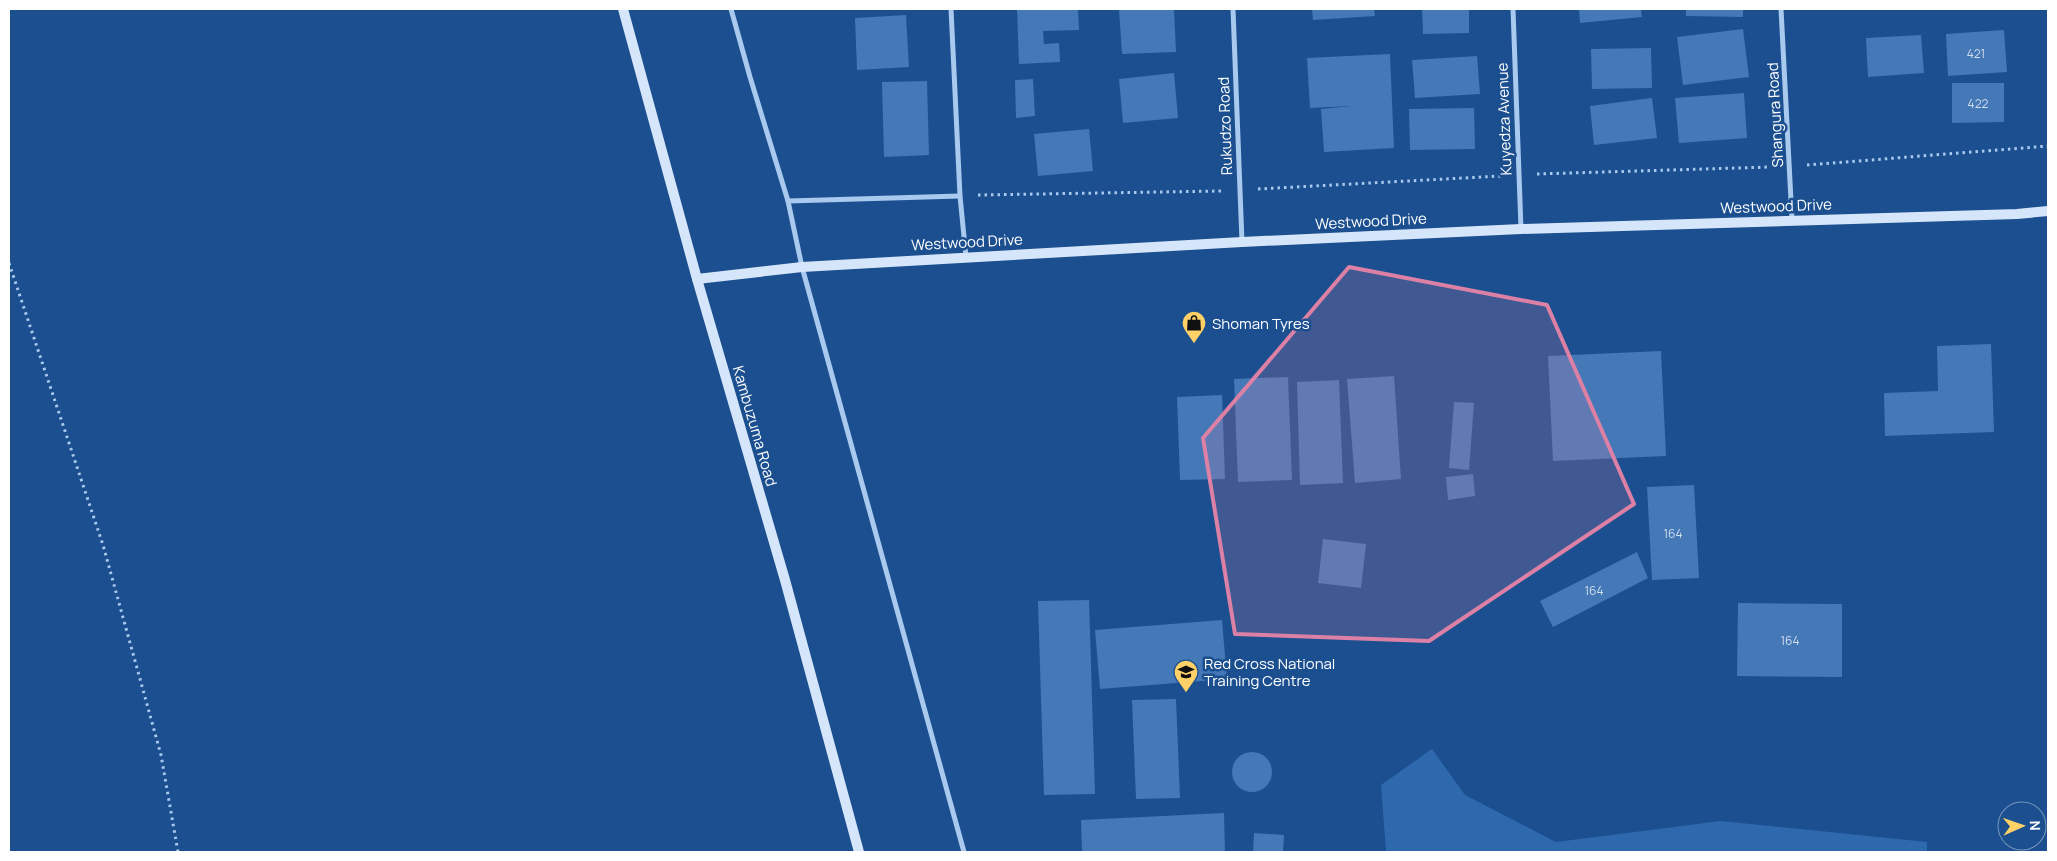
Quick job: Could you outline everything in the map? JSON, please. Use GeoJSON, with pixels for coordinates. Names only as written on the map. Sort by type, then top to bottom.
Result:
{"type":"FeatureCollection","features":[{"type":"Feature","properties":{"kind":"street","name":"Kambuzuma Road"},"geometry":{"type":"LineString","coordinates":[[623,9],[696,279],[785,580],[859,852]]}},
{"type":"Feature","properties":{"kind":"street"},"geometry":{"type":"LineString","coordinates":[[731,9],[788,201],[802,267],[964,852]]}},
{"type":"Feature","properties":{"kind":"street"},"geometry":{"type":"LineString","coordinates":[[951,9],[960,196],[966,257]]}},
{"type":"Feature","properties":{"kind":"street","name":"Rukudzo Road"},"geometry":{"type":"LineString","coordinates":[[1233,9],[1242,242]]}},
{"type":"Feature","properties":{"kind":"street","name":"Kuyedza Avenue"},"geometry":{"type":"LineString","coordinates":[[1513,9],[1521,229]]}},
{"type":"Feature","properties":{"kind":"street","name":"Shangura Road"},"geometry":{"type":"LineString","coordinates":[[1781,9],[1792,220]]}},
{"type":"Feature","properties":{"kind":"street"},"geometry":{"type":"LineString","coordinates":[[788,201],[960,196]]}},
{"type":"Feature","properties":{"kind":"street","name":"Westwood Drive"},"geometry":{"type":"LineString","coordinates":[[696,279],[802,267],[1242,242],[1521,229],[2017,214],[2048,211]]}},
{"type":"Feature","properties":{"kind":"path"},"geometry":{"type":"LineString","coordinates":[[9,263],[104,545],[161,755],[178,852]]}},
{"type":"Feature","properties":{"kind":"highlighted area"},"geometry":{"type":"Polygon","coordinates":[[[1349,267],[1547,305],[1634,504],[1429,641],[1235,634],[1203,438],[1349,267]]]}},
{"type":"Feature","properties":{"kind":"shaded area"},"geometry":{"type":"Polygon","coordinates":[[[1432,749],[1465,795],[1556,842],[1721,821],[1927,842],[1927,852],[1386,852],[1381,785],[1432,749]]]}},
{"type":"Feature","properties":{"kind":"building"},"geometry":{"type":"Polygon","coordinates":[[[1017,9],[1078,9],[1079,30],[1043,31],[1044,44],[1059,43],[1060,62],[1019,64],[1017,9]]]}},
{"type":"Feature","properties":{"kind":"building"},"geometry":{"type":"Polygon","coordinates":[[[1119,9],[1174,9],[1176,52],[1122,54],[1119,9]]]}},
{"type":"Feature","properties":{"kind":"building"},"geometry":{"type":"Polygon","coordinates":[[[1312,9],[1374,9],[1375,16],[1313,20],[1312,9]]]}},
{"type":"Feature","properties":{"kind":"building"},"geometry":{"type":"Polygon","coordinates":[[[1422,9],[1469,9],[1469,33],[1423,34],[1422,9]]]}},
{"type":"Feature","properties":{"kind":"building"},"geometry":{"type":"Polygon","coordinates":[[[1579,9],[1641,9],[1642,17],[1580,23],[1579,9]]]}},
{"type":"Feature","properties":{"kind":"building"},"geometry":{"type":"Polygon","coordinates":[[[1686,9],[1743,9],[1743,17],[1686,16],[1686,9]]]}},
{"type":"Feature","properties":{"kind":"building"},"geometry":{"type":"Polygon","coordinates":[[[906,15],[909,67],[857,70],[855,18],[906,15]]]}},
{"type":"Feature","properties":{"kind":"building"},"geometry":{"type":"Polygon","coordinates":[[[1743,29],[1749,77],[1683,85],[1677,37],[1743,29]]]}},
{"type":"Feature","properties":{"kind":"building"},"geometry":{"type":"Polygon","coordinates":[[[2004,30],[2007,72],[1948,76],[1946,34],[2004,30]]]}},
{"type":"Feature","properties":{"kind":"building"},"geometry":{"type":"Polygon","coordinates":[[[1921,35],[1924,73],[1868,77],[1866,38],[1921,35]]]}},
{"type":"Feature","properties":{"kind":"building"},"geometry":{"type":"Polygon","coordinates":[[[1651,48],[1652,88],[1592,89],[1591,49],[1651,48]]]}},
{"type":"Feature","properties":{"kind":"building"},"geometry":{"type":"Polygon","coordinates":[[[1390,54],[1394,148],[1324,152],[1321,109],[1352,106],[1310,108],[1307,58],[1390,54]]]}},
{"type":"Feature","properties":{"kind":"building"},"geometry":{"type":"Polygon","coordinates":[[[1477,56],[1480,94],[1415,98],[1412,60],[1477,56]]]}},
{"type":"Feature","properties":{"kind":"building"},"geometry":{"type":"Polygon","coordinates":[[[1174,73],[1178,118],[1123,123],[1119,79],[1174,73]]]}},
{"type":"Feature","properties":{"kind":"building"},"geometry":{"type":"Polygon","coordinates":[[[1033,79],[1035,116],[1016,118],[1015,80],[1033,79]]]}},
{"type":"Feature","properties":{"kind":"building"},"geometry":{"type":"Polygon","coordinates":[[[927,81],[929,155],[884,157],[882,82],[927,81]]]}},
{"type":"Feature","properties":{"kind":"building"},"geometry":{"type":"Polygon","coordinates":[[[1952,83],[2004,83],[2004,122],[1952,123],[1952,83]]]}},
{"type":"Feature","properties":{"kind":"building"},"geometry":{"type":"Polygon","coordinates":[[[1744,93],[1747,138],[1679,143],[1675,98],[1744,93]]]}},
{"type":"Feature","properties":{"kind":"building"},"geometry":{"type":"Polygon","coordinates":[[[1652,98],[1657,138],[1594,145],[1590,106],[1652,98]]]}},
{"type":"Feature","properties":{"kind":"building"},"geometry":{"type":"Polygon","coordinates":[[[1474,108],[1475,149],[1410,150],[1409,109],[1474,108]]]}},
{"type":"Feature","properties":{"kind":"building"},"geometry":{"type":"Polygon","coordinates":[[[1089,129],[1093,171],[1038,176],[1034,134],[1089,129]]]}},
{"type":"Feature","properties":{"kind":"building"},"geometry":{"type":"Polygon","coordinates":[[[1991,344],[1994,432],[1885,436],[1884,393],[1938,391],[1937,346],[1991,344]]]}},
{"type":"Feature","properties":{"kind":"building"},"geometry":{"type":"Polygon","coordinates":[[[1661,351],[1666,456],[1553,461],[1548,356],[1661,351]]]}},
{"type":"Feature","properties":{"kind":"building"},"geometry":{"type":"Polygon","coordinates":[[[1394,376],[1401,479],[1355,483],[1347,379],[1394,376]]]}},
{"type":"Feature","properties":{"kind":"building"},"geometry":{"type":"Polygon","coordinates":[[[1288,377],[1292,480],[1238,482],[1234,379],[1288,377]]]}},
{"type":"Feature","properties":{"kind":"building"},"geometry":{"type":"Polygon","coordinates":[[[1339,380],[1343,483],[1300,485],[1297,382],[1339,380]]]}},
{"type":"Feature","properties":{"kind":"building"},"geometry":{"type":"Polygon","coordinates":[[[1222,395],[1225,479],[1180,480],[1177,397],[1222,395]]]}},
{"type":"Feature","properties":{"kind":"building"},"geometry":{"type":"Polygon","coordinates":[[[1454,402],[1474,403],[1469,470],[1449,468],[1454,402]]]}},
{"type":"Feature","properties":{"kind":"building"},"geometry":{"type":"Polygon","coordinates":[[[1473,474],[1475,496],[1448,500],[1446,477],[1473,474]]]}},
{"type":"Feature","properties":{"kind":"building"},"geometry":{"type":"Polygon","coordinates":[[[1694,485],[1699,578],[1652,580],[1647,487],[1694,485]]]}},
{"type":"Feature","properties":{"kind":"building"},"geometry":{"type":"Polygon","coordinates":[[[1323,539],[1366,544],[1361,588],[1318,583],[1323,539]]]}},
{"type":"Feature","properties":{"kind":"building"},"geometry":{"type":"Polygon","coordinates":[[[1637,552],[1648,578],[1553,627],[1540,601],[1637,552]]]}},
{"type":"Feature","properties":{"kind":"building"},"geometry":{"type":"Polygon","coordinates":[[[1089,600],[1095,794],[1044,795],[1038,601],[1089,600]]]}},
{"type":"Feature","properties":{"kind":"building"},"geometry":{"type":"Polygon","coordinates":[[[1738,603],[1842,604],[1842,677],[1737,676],[1738,603]]]}},
{"type":"Feature","properties":{"kind":"building"},"geometry":{"type":"Polygon","coordinates":[[[1222,620],[1227,679],[1100,689],[1095,630],[1222,620]]]}},
{"type":"Feature","properties":{"kind":"building"},"geometry":{"type":"Polygon","coordinates":[[[1176,699],[1180,798],[1136,799],[1132,700],[1176,699]]]}},
{"type":"Feature","properties":{"kind":"building"},"geometry":{"type":"Polygon","coordinates":[[[1256,752],[1263,755],[1269,761],[1272,772],[1271,780],[1263,789],[1256,792],[1248,792],[1241,789],[1233,780],[1232,768],[1235,761],[1244,753],[1256,752]]]}},
{"type":"Feature","properties":{"kind":"building"},"geometry":{"type":"Polygon","coordinates":[[[1224,813],[1225,852],[1082,852],[1081,820],[1224,813]]]}},
{"type":"Feature","properties":{"kind":"building"},"geometry":{"type":"Polygon","coordinates":[[[1254,833],[1284,835],[1283,852],[1253,852],[1254,833]]]}},
{"type":"Feature","properties":{"kind":"place","name":"Shoman Tyres"},"geometry":{"type":"Point","coordinates":[1194,344]}},
{"type":"Feature","properties":{"kind":"place","name":"Red Cross National Training Centre"},"geometry":{"type":"Point","coordinates":[1186,693]}}]}
